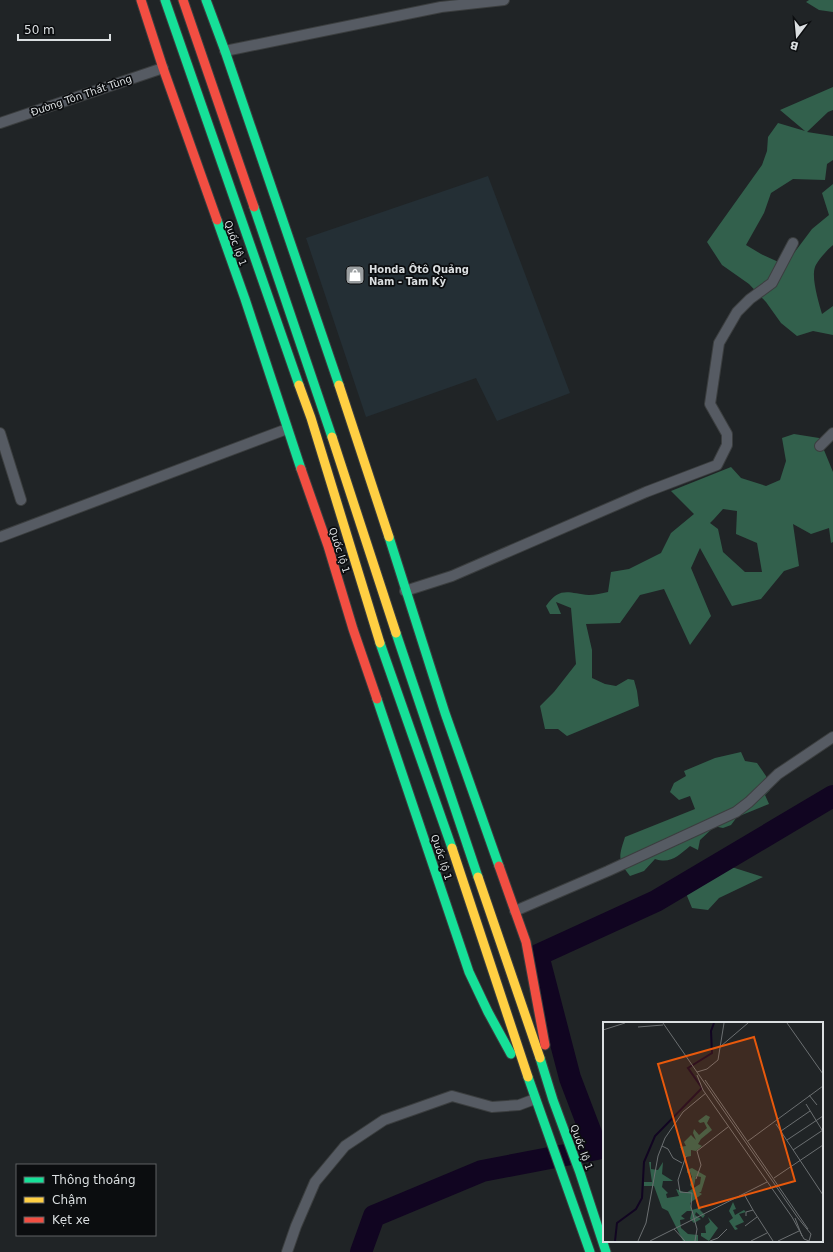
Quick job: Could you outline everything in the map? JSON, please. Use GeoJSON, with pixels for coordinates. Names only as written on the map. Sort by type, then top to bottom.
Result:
{"type":"FeatureCollection","features":[{"type":"Feature","properties":{"kind":"highway","name":"Quốc lộ 1"},"geometry":{"type":"LineString","coordinates":[[141,0],[163,68],[256,296],[311,418],[338,543],[353,629],[469,972],[488,1012],[535,1099]]}},
{"type":"Feature","properties":{"kind":"highway","name":"Quốc lộ 1"},"geometry":{"type":"LineString","coordinates":[[165,0],[190,75],[256,296],[287,429],[380,642],[447,832],[535,1099],[565,1185],[591,1252]]}},
{"type":"Feature","properties":{"kind":"highway","name":"Quốc lộ 1"},"geometry":{"type":"LineString","coordinates":[[183,0],[323,408],[374,530],[405,591],[444,713],[526,942],[545,1043],[545,1073]]}},
{"type":"Feature","properties":{"kind":"highway","name":"Quốc lộ 1"},"geometry":{"type":"LineString","coordinates":[[206,0],[225,51],[358,439],[374,530],[383,594],[605,1250]]}},
{"type":"Feature","properties":{"kind":"highway"},"geometry":{"type":"LineString","coordinates":[[338,543],[374,530]]}},
{"type":"Feature","properties":{"kind":"highway"},"geometry":{"type":"LineString","coordinates":[[591,1252],[605,1250]]}},
{"type":"Feature","properties":{"kind":"street"},"geometry":{"type":"LineString","coordinates":[[225,51],[440,4],[504,0]]}},
{"type":"Feature","properties":{"kind":"street","name":"Đường Tôn Thất Tùng"},"geometry":{"type":"LineString","coordinates":[[0,123],[163,68]]}},
{"type":"Feature","properties":{"kind":"street"},"geometry":{"type":"LineString","coordinates":[[405,591],[452,576],[646,492],[717,465],[727,445],[727,434],[710,404],[719,344],[737,312],[750,299],[772,283],[793,243]]}},
{"type":"Feature","properties":{"kind":"street"},"geometry":{"type":"LineString","coordinates":[[0,537],[287,429]]}},
{"type":"Feature","properties":{"kind":"street"},"geometry":{"type":"LineString","coordinates":[[820,446],[833,433]]}},
{"type":"Feature","properties":{"kind":"street"},"geometry":{"type":"LineString","coordinates":[[0,434],[21,500]]}},
{"type":"Feature","properties":{"kind":"street"},"geometry":{"type":"LineString","coordinates":[[515,911],[608,871],[736,812],[749,802],[778,774],[833,737]]}},
{"type":"Feature","properties":{"kind":"street"},"geometry":{"type":"LineString","coordinates":[[287,1252],[296,1226],[315,1182],[345,1146],[384,1120],[452,1096],[492,1107],[519,1105],[535,1099]]}},
{"type":"Feature","properties":{"kind":"shaded area"},"geometry":{"type":"Polygon","coordinates":[[[488,176],[570,393],[497,421],[476,378],[366,417],[306,238],[488,176]]]}},
{"type":"Feature","properties":{"kind":"green space"},"geometry":{"type":"Polygon","coordinates":[[[809,0],[833,0],[833,12],[819,10],[806,2],[809,0]]]}},
{"type":"Feature","properties":{"kind":"green space"},"geometry":{"type":"Polygon","coordinates":[[[833,87],[833,110],[828,112],[807,132],[833,136],[833,160],[827,164],[825,180],[793,179],[771,193],[764,213],[746,245],[785,265],[812,229],[829,215],[822,193],[833,184],[833,245],[816,264],[814,277],[822,314],[833,306],[833,335],[813,331],[797,336],[781,323],[766,302],[749,284],[722,265],[707,242],[762,165],[767,151],[768,137],[778,123],[805,131],[780,110],[833,87]]]}},
{"type":"Feature","properties":{"kind":"green space"},"geometry":{"type":"Polygon","coordinates":[[[794,434],[819,438],[833,472],[833,542],[831,543],[829,528],[811,534],[793,524],[799,566],[784,571],[761,599],[732,606],[700,548],[691,568],[711,616],[690,645],[664,589],[640,595],[620,623],[586,624],[592,650],[592,678],[605,684],[616,686],[628,679],[634,680],[639,706],[567,736],[558,729],[545,729],[540,706],[554,692],[576,664],[571,608],[556,602],[561,614],[550,614],[546,606],[560,593],[570,592],[589,595],[608,592],[611,572],[629,569],[661,553],[671,533],[694,514],[671,491],[731,467],[741,478],[766,486],[780,480],[786,461],[782,438],[794,434]],[[723,509],[710,523],[718,529],[723,552],[745,572],[762,572],[757,543],[736,534],[737,511],[723,509]]]}},
{"type":"Feature","properties":{"kind":"green space"},"geometry":{"type":"Polygon","coordinates":[[[741,752],[745,761],[757,763],[766,776],[770,790],[765,795],[769,804],[737,817],[731,825],[723,828],[718,827],[718,818],[715,817],[713,828],[700,840],[698,850],[690,846],[678,856],[670,860],[655,859],[644,871],[630,876],[623,866],[620,858],[625,837],[695,809],[690,796],[679,800],[670,792],[674,783],[686,776],[684,771],[715,758],[741,752]]]}},
{"type":"Feature","properties":{"kind":"green space"},"geometry":{"type":"Polygon","coordinates":[[[719,863],[763,877],[719,898],[708,910],[692,908],[685,891],[674,901],[656,901],[719,863]]]}},
{"type":"Feature","properties":{"kind":"waterway"},"geometry":{"type":"LineString","coordinates":[[361,1252],[374,1216],[482,1171],[597,1149],[570,1078],[538,955],[656,901],[833,796]]}},
{"type":"Feature","properties":{"kind":"traffic: fast"},"geometry":{"type":"LineString","coordinates":[[165,0],[299,385]]}},
{"type":"Feature","properties":{"kind":"traffic: fast"},"geometry":{"type":"LineString","coordinates":[[206,0],[225,51],[339,385]]}},
{"type":"Feature","properties":{"kind":"traffic: fast"},"geometry":{"type":"LineString","coordinates":[[254,207],[332,437]]}},
{"type":"Feature","properties":{"kind":"traffic: fast"},"geometry":{"type":"LineString","coordinates":[[217,220],[245,299],[301,469]]}},
{"type":"Feature","properties":{"kind":"traffic: fast"},"geometry":{"type":"LineString","coordinates":[[389,537],[445,713],[499,866]]}},
{"type":"Feature","properties":{"kind":"traffic: fast"},"geometry":{"type":"LineString","coordinates":[[396,633],[478,877]]}},
{"type":"Feature","properties":{"kind":"traffic: fast"},"geometry":{"type":"LineString","coordinates":[[380,643],[452,848]]}},
{"type":"Feature","properties":{"kind":"traffic: fast"},"geometry":{"type":"LineString","coordinates":[[377,699],[469,972],[488,1012],[511,1054]]}},
{"type":"Feature","properties":{"kind":"traffic: fast"},"geometry":{"type":"LineString","coordinates":[[540,1058],[553,1100],[580,1173],[606,1252]]}},
{"type":"Feature","properties":{"kind":"traffic: fast"},"geometry":{"type":"LineString","coordinates":[[528,1077],[590,1252]]}},
{"type":"Feature","properties":{"kind":"traffic: slow"},"geometry":{"type":"LineString","coordinates":[[299,385],[311,418],[380,643]]}},
{"type":"Feature","properties":{"kind":"traffic: slow"},"geometry":{"type":"LineString","coordinates":[[339,385],[389,537]]}},
{"type":"Feature","properties":{"kind":"traffic: slow"},"geometry":{"type":"LineString","coordinates":[[332,437],[396,633]]}},
{"type":"Feature","properties":{"kind":"traffic: slow"},"geometry":{"type":"LineString","coordinates":[[452,848],[528,1077]]}},
{"type":"Feature","properties":{"kind":"traffic: slow"},"geometry":{"type":"LineString","coordinates":[[478,877],[540,1058]]}},
{"type":"Feature","properties":{"kind":"traffic: jam"},"geometry":{"type":"LineString","coordinates":[[141,0],[163,68],[217,220]]}},
{"type":"Feature","properties":{"kind":"traffic: jam"},"geometry":{"type":"LineString","coordinates":[[183,0],[254,207]]}},
{"type":"Feature","properties":{"kind":"traffic: jam"},"geometry":{"type":"LineString","coordinates":[[301,469],[328,546],[353,629],[377,699]]}},
{"type":"Feature","properties":{"kind":"traffic: jam"},"geometry":{"type":"LineString","coordinates":[[499,866],[526,942],[545,1045]]}},
{"type":"Feature","properties":{"kind":"place","name":"Honda Ôtô Quảng Nam - Tam Kỳ"},"geometry":{"type":"Point","coordinates":[355,275]}}]}
